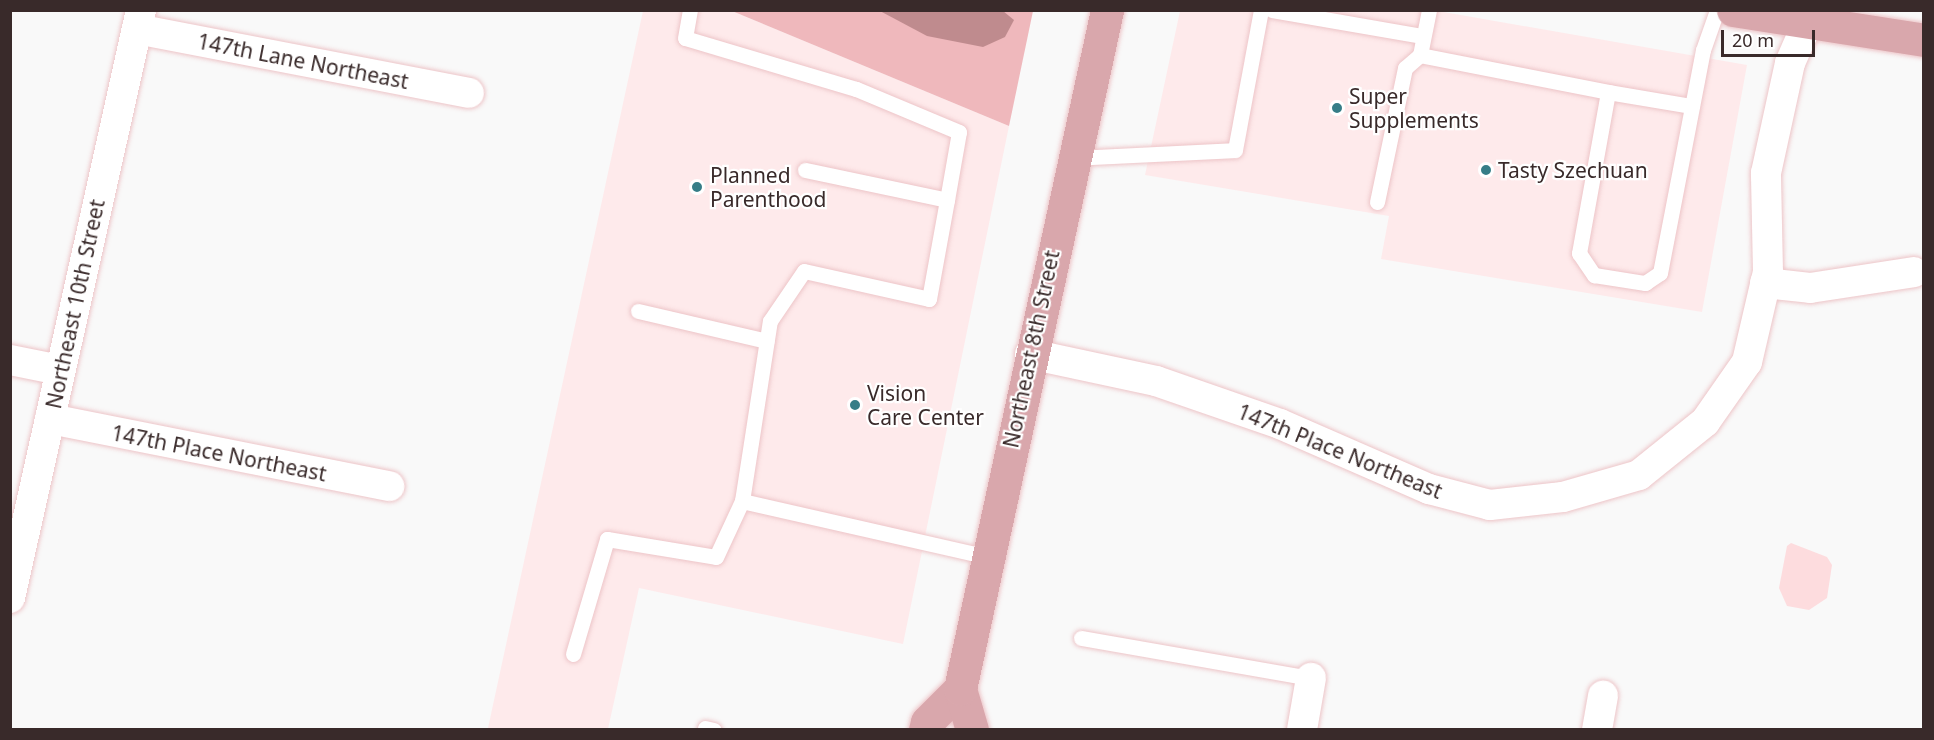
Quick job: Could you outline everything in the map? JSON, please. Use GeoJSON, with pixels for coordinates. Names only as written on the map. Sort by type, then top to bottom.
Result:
{"type":"FeatureCollection","features":[{"type":"Feature","properties":{"kind":"main road","name":"Northeast 8th Street"},"geometry":{"type":"LineString","coordinates":[[972,729],[960,689],[1072,158],[1107,10]]}},
{"type":"Feature","properties":{"kind":"main road"},"geometry":{"type":"LineString","coordinates":[[1733,10],[1923,40]]}},
{"type":"Feature","properties":{"kind":"main road"},"geometry":{"type":"LineString","coordinates":[[926,729],[927,722],[960,689]]}},
{"type":"Feature","properties":{"kind":"street","name":"147th Lane Northeast"},"geometry":{"type":"LineString","coordinates":[[139,20],[469,93]]}},
{"type":"Feature","properties":{"kind":"street","name":"Northeast 10th Street"},"geometry":{"type":"LineString","coordinates":[[10,598],[139,20]]}},
{"type":"Feature","properties":{"kind":"street"},"geometry":{"type":"LineString","coordinates":[[1808,22],[1790,63],[1766,173],[1765,284],[1810,288],[1914,272]]}},
{"type":"Feature","properties":{"kind":"street","name":"147th Place Northeast"},"geometry":{"type":"LineString","coordinates":[[1030,354],[1156,381],[1280,424],[1428,489],[1490,505],[1563,497],[1639,475],[1705,422],[1747,362],[1765,284]]}},
{"type":"Feature","properties":{"kind":"street"},"geometry":{"type":"LineString","coordinates":[[10,360],[60,370]]}},
{"type":"Feature","properties":{"kind":"street","name":"147th Place Northeast"},"geometry":{"type":"LineString","coordinates":[[50,419],[389,486]]}},
{"type":"Feature","properties":{"kind":"street"},"geometry":{"type":"LineString","coordinates":[[1302,729],[1311,678]]}},
{"type":"Feature","properties":{"kind":"street"},"geometry":{"type":"LineString","coordinates":[[1597,729],[1604,696]]}},
{"type":"Feature","properties":{"kind":"lane"},"geometry":{"type":"LineString","coordinates":[[573,654],[607,539],[716,557],[741,501],[770,321],[804,271],[929,299],[947,200],[959,132],[856,89],[685,39],[690,10]]}},
{"type":"Feature","properties":{"kind":"lane"},"geometry":{"type":"LineString","coordinates":[[1072,158],[1235,150],[1261,10]]}},
{"type":"Feature","properties":{"kind":"lane"},"geometry":{"type":"LineString","coordinates":[[1272,10],[1424,36]]}},
{"type":"Feature","properties":{"kind":"lane"},"geometry":{"type":"LineString","coordinates":[[1377,202],[1405,68],[1420,55],[1429,10]]}},
{"type":"Feature","properties":{"kind":"lane"},"geometry":{"type":"LineString","coordinates":[[1608,93],[1579,253],[1594,275],[1645,283],[1660,273],[1703,50],[1717,10]]}},
{"type":"Feature","properties":{"kind":"lane"},"geometry":{"type":"LineString","coordinates":[[1420,55],[1608,93],[1692,106]]}},
{"type":"Feature","properties":{"kind":"lane"},"geometry":{"type":"LineString","coordinates":[[805,170],[947,200]]}},
{"type":"Feature","properties":{"kind":"lane"},"geometry":{"type":"LineString","coordinates":[[638,311],[767,340]]}},
{"type":"Feature","properties":{"kind":"lane"},"geometry":{"type":"LineString","coordinates":[[741,501],[988,557]]}},
{"type":"Feature","properties":{"kind":"lane"},"geometry":{"type":"LineString","coordinates":[[1081,638],[1311,678]]}},
{"type":"Feature","properties":{"kind":"shaded area"},"geometry":{"type":"Polygon","coordinates":[[[643,11],[732,11],[1009,126],[903,644],[639,588],[608,729],[488,728],[643,11]]]}},
{"type":"Feature","properties":{"kind":"shaded area"},"geometry":{"type":"Polygon","coordinates":[[[732,11],[1033,11],[1009,126],[732,11]]]}},
{"type":"Feature","properties":{"kind":"shaded area"},"geometry":{"type":"Polygon","coordinates":[[[880,11],[1003,11],[1014,20],[1005,37],[983,47],[927,36],[880,11]]]}},
{"type":"Feature","properties":{"kind":"shaded area"},"geometry":{"type":"Polygon","coordinates":[[[1180,11],[1438,11],[1747,65],[1702,312],[1381,259],[1389,216],[1145,175],[1180,11]]]}},
{"type":"Feature","properties":{"kind":"shaded area"},"geometry":{"type":"Polygon","coordinates":[[[1791,543],[1827,557],[1832,565],[1827,598],[1809,610],[1787,606],[1779,588],[1787,546],[1791,543]]]}},
{"type":"Feature","properties":{"kind":"place","name":"Super Supplements"},"geometry":{"type":"Point","coordinates":[1337,108]}},
{"type":"Feature","properties":{"kind":"place","name":"Tasty Szechuan"},"geometry":{"type":"Point","coordinates":[1486,170]}},
{"type":"Feature","properties":{"kind":"place","name":"Planned Parenthood"},"geometry":{"type":"Point","coordinates":[697,187]}},
{"type":"Feature","properties":{"kind":"place","name":"Vision Care Center"},"geometry":{"type":"Point","coordinates":[855,405]}}]}
